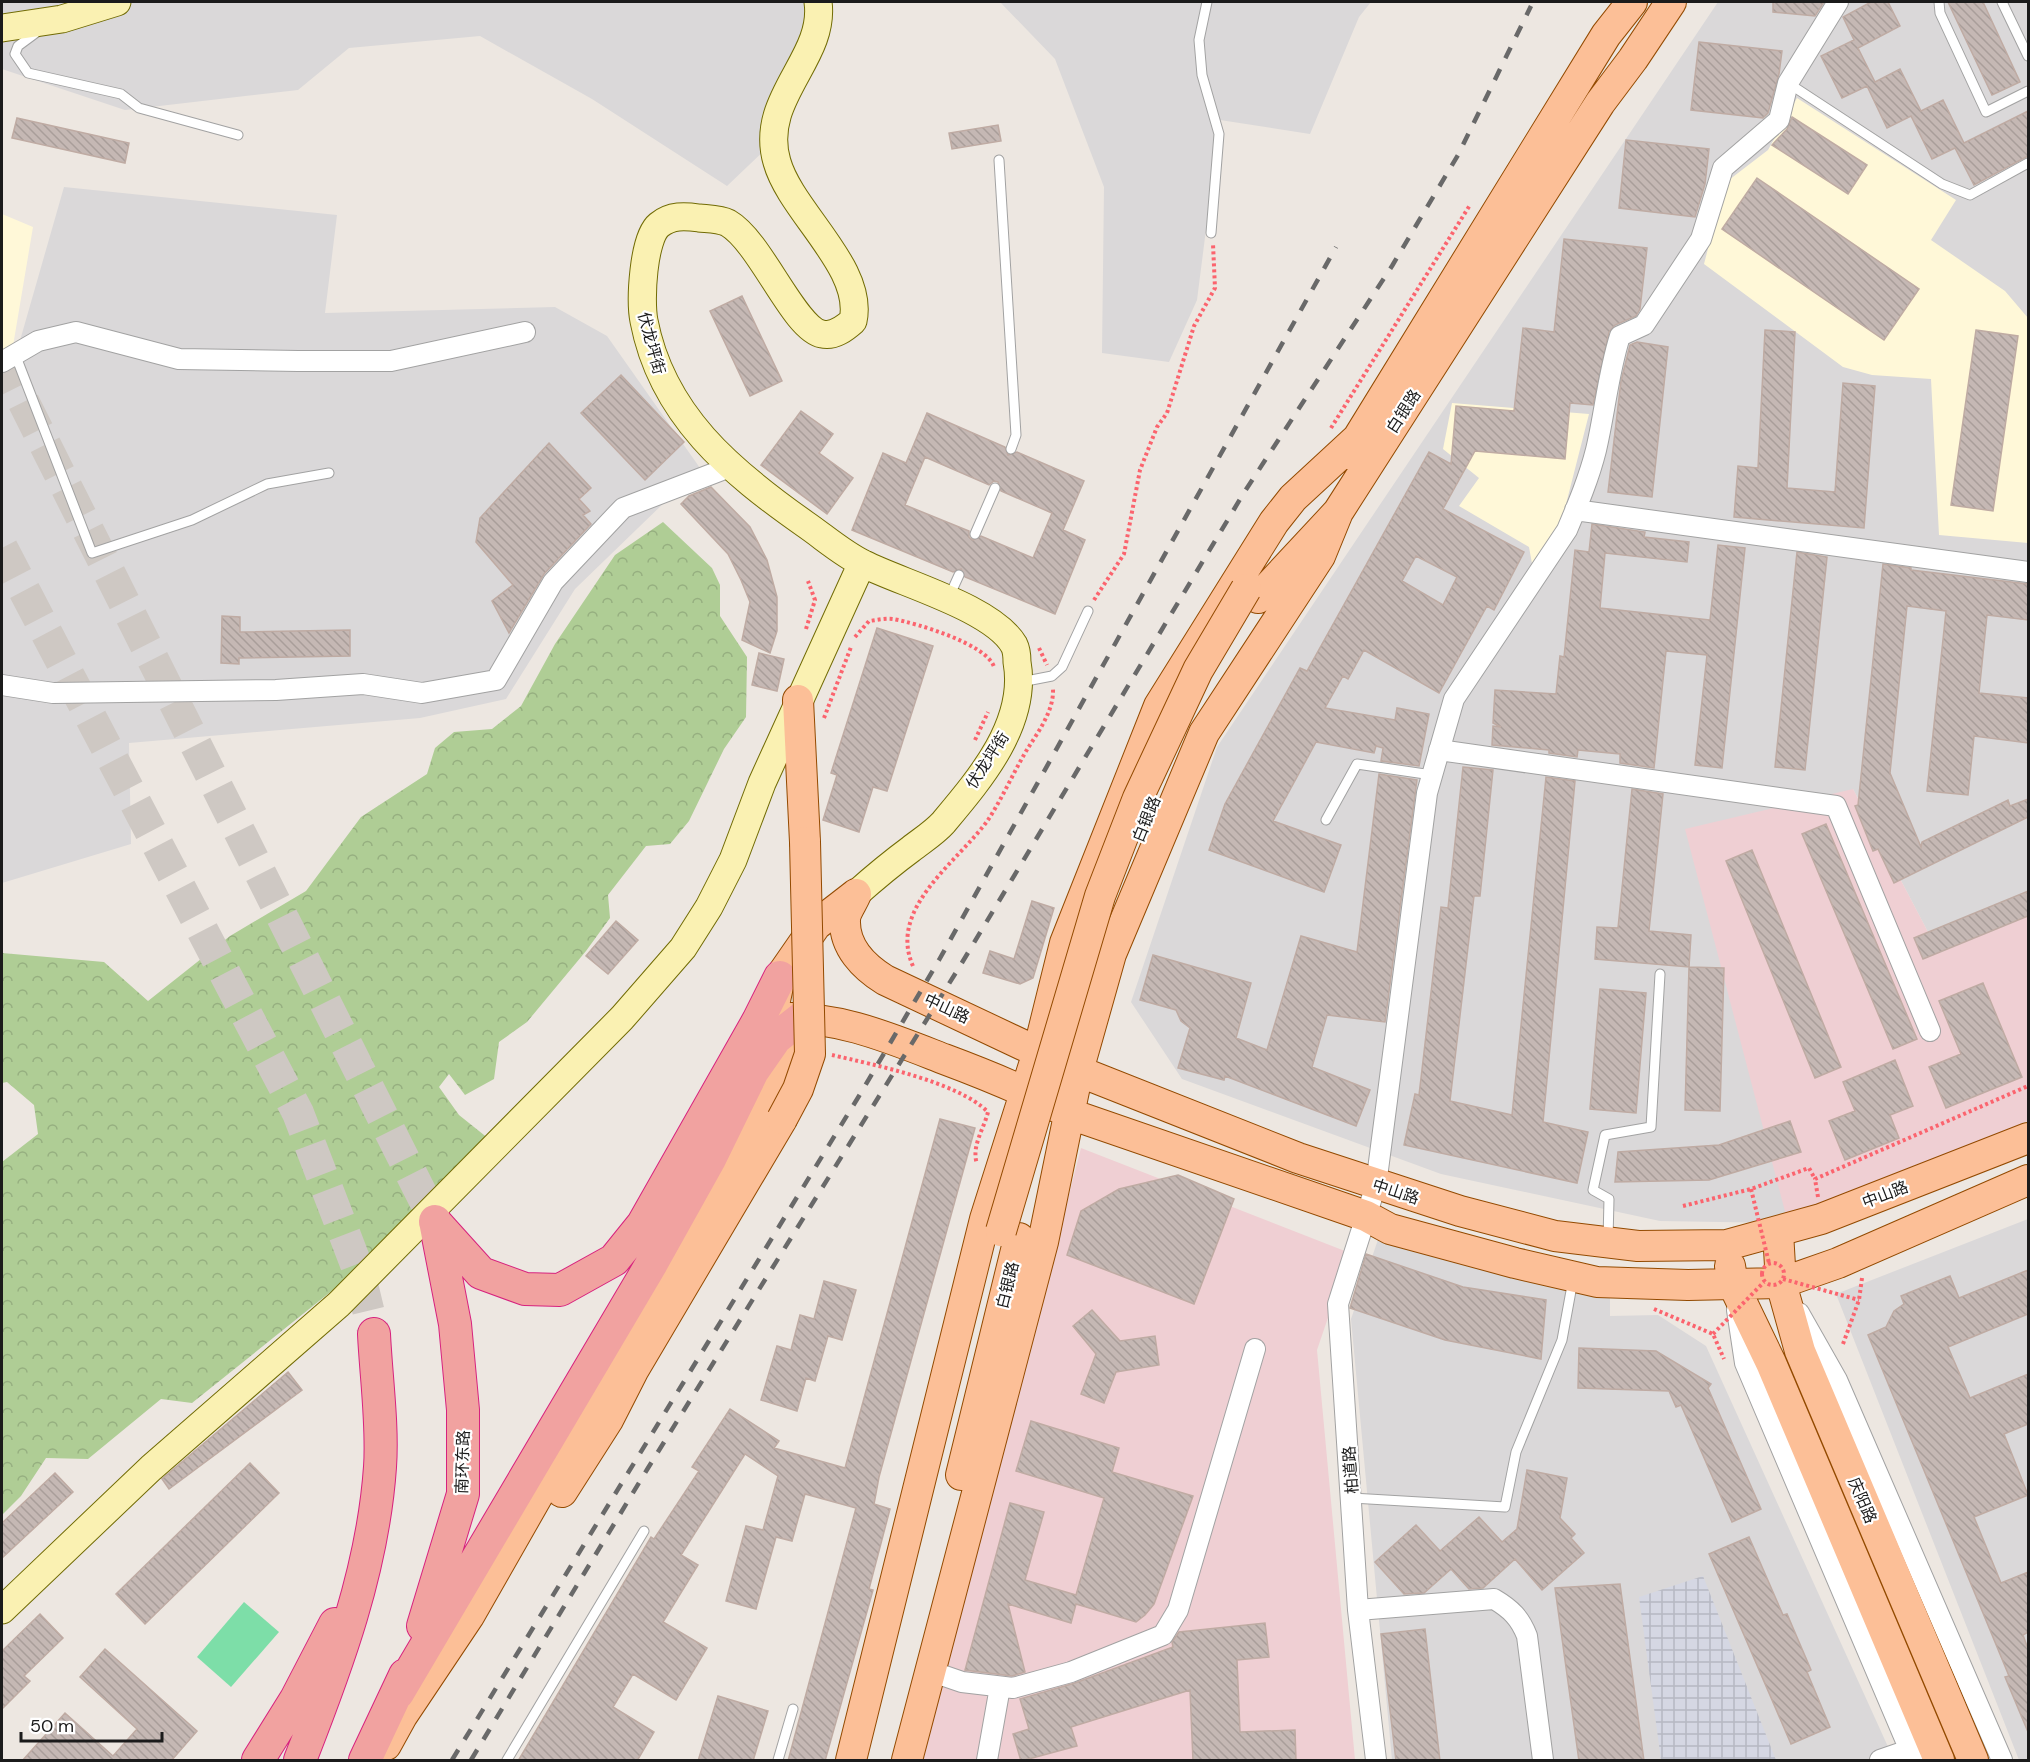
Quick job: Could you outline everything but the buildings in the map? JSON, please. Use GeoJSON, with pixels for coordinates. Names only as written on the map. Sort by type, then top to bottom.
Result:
{"type":"FeatureCollection","features":[{"type":"Feature","properties":{"kind":"highway","name":"南环东路"},"geometry":{"type":"LineString","coordinates":[[365,1761],[398,1693],[431,1603],[463,1494],[463,1410],[455,1324],[435,1221],[481,1274],[525,1289],[560,1290],[614,1260],[643,1224],[758,1021],[780,977]]}},
{"type":"Feature","properties":{"kind":"highway"},"geometry":{"type":"LineString","coordinates":[[398,1693],[652,1263],[710,1159],[753,1071],[776,1038],[803,1017]]}},
{"type":"Feature","properties":{"kind":"highway"},"geometry":{"type":"LineString","coordinates":[[300,1761],[340,1658],[365,1568],[380,1466],[374,1334]]}},
{"type":"Feature","properties":{"kind":"highway"},"geometry":{"type":"LineString","coordinates":[[258,1761],[296,1699],[365,1568]]}},
{"type":"Feature","properties":{"kind":"main road"},"geometry":{"type":"LineString","coordinates":[[2,28],[44,23],[117,2]]}},
{"type":"Feature","properties":{"kind":"main road","name":"伏龙坪街"},"geometry":{"type":"LineString","coordinates":[[818,2],[818,21],[813,39],[780,101],[774,140],[776,162],[788,188],[849,282],[855,311],[853,321],[833,334],[821,334],[802,324],[779,283],[741,233],[725,222],[683,216],[672,218],[658,226],[649,239],[642,312],[655,364],[665,386],[687,419],[730,467],[862,563],[947,600],[998,627],[1015,646],[1021,682],[1012,722],[992,759],[940,826],[856,894]]}},
{"type":"Feature","properties":{"kind":"main road","name":"白银路"},"geometry":{"type":"LineString","coordinates":[[871,1761],[1001,1231],[1100,896],[1138,798],[1198,670],[1337,471],[1606,35],[1632,2]]}},
{"type":"Feature","properties":{"kind":"main road","name":"白银路"},"geometry":{"type":"LineString","coordinates":[[890,1761],[1019,1238],[1114,901],[1151,804],[1252,593],[1338,512],[1600,103],[1633,60],[1671,2]]}},
{"type":"Feature","properties":{"kind":"main road"},"geometry":{"type":"LineString","coordinates":[[851,1761],[985,1219],[1038,1052],[1065,943],[1159,706],[1274,522],[1293,498],[1359,437]]}},
{"type":"Feature","properties":{"kind":"main road"},"geometry":{"type":"LineString","coordinates":[[907,1761],[1042,1242],[1078,1071],[1111,954],[1204,733],[1320,556],[1338,512]]}},
{"type":"Feature","properties":{"kind":"main road"},"geometry":{"type":"LineString","coordinates":[[2,1610],[151,1468],[339,1304],[622,1018],[683,948],[709,907],[733,860],[762,783],[798,700],[832,632],[862,563]]}},
{"type":"Feature","properties":{"kind":"main road"},"geometry":{"type":"LineString","coordinates":[[470,1616],[485,1604],[549,1513],[608,1420],[633,1370],[798,1089],[810,1054],[805,842],[798,700]]}},
{"type":"Feature","properties":{"kind":"main road"},"geometry":{"type":"LineString","coordinates":[[780,977],[816,925],[856,894]]}},
{"type":"Feature","properties":{"kind":"main road","name":"中山路"},"geometry":{"type":"LineString","coordinates":[[856,894],[844,919],[848,938],[856,955],[869,969],[1038,1052],[1078,1071],[1298,1158],[1460,1211],[1555,1236],[1638,1246],[1727,1245],[1821,1219],[2028,1138]]}},
{"type":"Feature","properties":{"kind":"main road","name":"中山路"},"geometry":{"type":"LineString","coordinates":[[780,977],[773,1010],[777,1018],[803,1017],[882,1034],[1026,1090],[1070,1114],[1366,1216],[1390,1229],[1574,1278],[1643,1285],[1733,1284],[1774,1277],[1838,1263],[2028,1180]]}},
{"type":"Feature","properties":{"kind":"main road"},"geometry":{"type":"LineString","coordinates":[[378,1761],[402,1716],[470,1616],[795,1045],[803,1017]]}},
{"type":"Feature","properties":{"kind":"main road","name":"庆阳路"},"geometry":{"type":"LineString","coordinates":[[1778,1232],[1774,1277],[1800,1352],[1973,1761]]}},
{"type":"Feature","properties":{"kind":"main road","name":"庆阳路"},"geometry":{"type":"LineString","coordinates":[[1727,1245],[1733,1284],[1771,1363],[1939,1761]]}},
{"type":"Feature","properties":{"kind":"street"},"geometry":{"type":"LineString","coordinates":[[1788,83],[1838,2]]}},
{"type":"Feature","properties":{"kind":"street","name":"柏道路"},"geometry":{"type":"LineString","coordinates":[[1376,1761],[1358,1610],[1338,1304],[1376,1185],[1416,859],[1432,775],[1454,699],[1567,530],[1596,451],[1609,369],[1620,336],[1644,325],[1701,239],[1723,168],[1779,120],[1788,83]]}},
{"type":"Feature","properties":{"kind":"street"},"geometry":{"type":"LineString","coordinates":[[8,358],[38,341],[76,332],[180,358],[391,361],[525,332]]}},
{"type":"Feature","properties":{"kind":"street"},"geometry":{"type":"LineString","coordinates":[[2,685],[52,693],[276,690],[363,684],[422,693],[496,680],[553,582],[623,508],[730,467]]}},
{"type":"Feature","properties":{"kind":"street"},"geometry":{"type":"LineString","coordinates":[[1575,510],[2028,572]]}},
{"type":"Feature","properties":{"kind":"street"},"geometry":{"type":"LineString","coordinates":[[1439,750],[1836,806],[1930,1031]]}},
{"type":"Feature","properties":{"kind":"street"},"geometry":{"type":"LineString","coordinates":[[1774,1277],[1838,1380],[2002,1761]]}},
{"type":"Feature","properties":{"kind":"street"},"geometry":{"type":"LineString","coordinates":[[1733,1284],[1745,1363],[1912,1755],[1880,1761]]}},
{"type":"Feature","properties":{"kind":"street"},"geometry":{"type":"LineString","coordinates":[[930,1671],[962,1682],[1012,1688],[1071,1672],[1163,1635],[1178,1610],[1255,1349]]}},
{"type":"Feature","properties":{"kind":"street"},"geometry":{"type":"LineString","coordinates":[[1358,1610],[1494,1599],[1509,1607],[1521,1620],[1527,1636],[1543,1761]]}},
{"type":"Feature","properties":{"kind":"street"},"geometry":{"type":"LineString","coordinates":[[987,1761],[1000,1687]]}},
{"type":"Feature","properties":{"kind":"lane"},"geometry":{"type":"LineString","coordinates":[[1207,2],[1199,40],[1202,75],[1219,135],[1211,233]]}},
{"type":"Feature","properties":{"kind":"lane"},"geometry":{"type":"LineString","coordinates":[[1939,2],[1940,13],[1986,112],[2028,91]]}},
{"type":"Feature","properties":{"kind":"lane"},"geometry":{"type":"LineString","coordinates":[[2002,2],[2028,56]]}},
{"type":"Feature","properties":{"kind":"lane"},"geometry":{"type":"LineString","coordinates":[[44,23],[40,30],[18,46],[15,54],[28,73],[121,94],[139,108],[238,135]]}},
{"type":"Feature","properties":{"kind":"lane"},"geometry":{"type":"LineString","coordinates":[[1788,83],[1942,184],[1970,195],[2028,163]]}},
{"type":"Feature","properties":{"kind":"lane"},"geometry":{"type":"LineString","coordinates":[[999,160],[1016,435],[1011,449]]}},
{"type":"Feature","properties":{"kind":"lane"},"geometry":{"type":"LineString","coordinates":[[8,358],[92,553],[192,520],[267,484],[329,473]]}},
{"type":"Feature","properties":{"kind":"lane"},"geometry":{"type":"LineString","coordinates":[[975,534],[995,488]]}},
{"type":"Feature","properties":{"kind":"lane"},"geometry":{"type":"LineString","coordinates":[[947,600],[959,575]]}},
{"type":"Feature","properties":{"kind":"lane"},"geometry":{"type":"LineString","coordinates":[[1021,682],[1052,676],[1062,667],[1088,611]]}},
{"type":"Feature","properties":{"kind":"lane"},"geometry":{"type":"LineString","coordinates":[[1326,820],[1357,764],[1432,775]]}},
{"type":"Feature","properties":{"kind":"lane"},"geometry":{"type":"LineString","coordinates":[[1608,1242],[1609,1199],[1593,1190],[1605,1135],[1651,1127],[1660,974]]}},
{"type":"Feature","properties":{"kind":"lane"},"geometry":{"type":"LineString","coordinates":[[1352,1498],[1505,1507],[1516,1452],[1562,1340],[1574,1278]]}},
{"type":"Feature","properties":{"kind":"lane"},"geometry":{"type":"LineString","coordinates":[[507,1761],[644,1531]]}},
{"type":"Feature","properties":{"kind":"lane"},"geometry":{"type":"LineString","coordinates":[[778,1761],[793,1709]]}},
{"type":"Feature","properties":{"kind":"path"},"geometry":{"type":"LineString","coordinates":[[1088,611],[1124,554],[1140,470],[1157,427],[1167,413],[1194,326],[1215,288],[1215,262],[1211,233]]}},
{"type":"Feature","properties":{"kind":"path"},"geometry":{"type":"LineString","coordinates":[[803,638],[815,600],[808,581]]}},
{"type":"Feature","properties":{"kind":"path"},"geometry":{"type":"LineString","coordinates":[[823,719],[855,637],[869,621],[894,619],[956,639],[991,659],[994,669]]}},
{"type":"Feature","properties":{"kind":"path"},"geometry":{"type":"LineString","coordinates":[[971,748],[990,708]]}},
{"type":"Feature","properties":{"kind":"path"},"geometry":{"type":"LineString","coordinates":[[822,1056],[833,1055],[914,1077],[977,1101],[988,1112],[981,1128],[975,1159],[978,1168]]}},
{"type":"Feature","properties":{"kind":"path"},"geometry":{"type":"LineString","coordinates":[[1815,1179],[2028,1086]]}},
{"type":"Feature","properties":{"kind":"path"},"geometry":{"type":"LineString","coordinates":[[1683,1206],[1751,1189],[1809,1168],[1815,1179],[1821,1219]]}},
{"type":"Feature","properties":{"kind":"path"},"geometry":{"type":"LineString","coordinates":[[1751,1189],[1774,1277]]}},
{"type":"Feature","properties":{"kind":"path"},"geometry":{"type":"LineString","coordinates":[[1774,1277],[1859,1300],[1843,1344]]}},
{"type":"Feature","properties":{"kind":"path"},"geometry":{"type":"LineString","coordinates":[[1650,1307],[1713,1334],[1774,1277]]}},
{"type":"Feature","properties":{"kind":"shaded area"},"geometry":{"type":"Polygon","coordinates":[[[2,2],[807,2],[801,50],[768,147],[727,186],[592,99],[480,36],[349,48],[298,90],[125,110],[2,69],[2,2]]]}},
{"type":"Feature","properties":{"kind":"shaded area"},"geometry":{"type":"Polygon","coordinates":[[[1000,2],[1371,2],[1359,17],[1310,134],[1220,120],[1197,300],[1169,362],[1102,353],[1104,187],[1055,59],[1000,2]]]}},
{"type":"Feature","properties":{"kind":"shaded area"},"geometry":{"type":"Polygon","coordinates":[[[1718,2],[2028,2],[2028,916],[1939,953],[1853,789],[1788,1223],[1660,1221],[1441,1174],[1182,1079],[1131,1002],[1217,747],[1718,2]]]}},
{"type":"Feature","properties":{"kind":"shaded area"},"geometry":{"type":"Polygon","coordinates":[[[1797,98],[1956,200],[1931,240],[2005,291],[2028,318],[2028,543],[1939,535],[1931,379],[1872,375],[1843,367],[1704,264],[1725,183],[1768,150],[1797,98]]]}},
{"type":"Feature","properties":{"kind":"shaded area"},"geometry":{"type":"Polygon","coordinates":[[[64,187],[337,215],[325,313],[555,307],[607,336],[700,468],[575,589],[506,699],[420,718],[129,743],[131,844],[2,883],[2,371],[13,365],[64,187]]]}},
{"type":"Feature","properties":{"kind":"shaded area"},"geometry":{"type":"Polygon","coordinates":[[[2,214],[33,227],[13,346],[2,350],[2,214]]]}},
{"type":"Feature","properties":{"kind":"shaded area"},"geometry":{"type":"Polygon","coordinates":[[[1452,403],[1589,414],[1563,516],[1533,569],[1529,547],[1459,506],[1479,478],[1443,449],[1452,403]]]}},
{"type":"Feature","properties":{"kind":"shaded area"},"geometry":{"type":"Polygon","coordinates":[[[1853,789],[1939,953],[2028,916],[2028,1121],[1788,1223],[1685,829],[1853,789]]]}},
{"type":"Feature","properties":{"kind":"shaded area"},"geometry":{"type":"Polygon","coordinates":[[[1081,1148],[1350,1253],[1317,1350],[1355,1760],[923,1760],[1081,1148]]]}},
{"type":"Feature","properties":{"kind":"shaded area"},"geometry":{"type":"Polygon","coordinates":[[[1385,1219],[1610,1279],[1610,1316],[1658,1315],[1706,1346],[1894,1760],[1392,1760],[1351,1319],[1385,1219]]]}},
{"type":"Feature","properties":{"kind":"shaded area"},"geometry":{"type":"Polygon","coordinates":[[[2028,1219],[2028,1760],[2019,1760],[1836,1294],[2028,1219]]]}},
{"type":"Feature","properties":{"kind":"shaded area"},"geometry":{"type":"Polygon","coordinates":[[[1703,1576],[1776,1760],[1661,1760],[1639,1597],[1703,1576]]]}},
{"type":"Feature","properties":{"kind":"green space"},"geometry":{"type":"Polygon","coordinates":[[[663,522],[712,568],[720,585],[720,616],[747,657],[746,717],[724,749],[689,821],[670,844],[646,846],[608,895],[610,918],[586,951],[527,1022],[499,1042],[494,1079],[465,1095],[449,1074],[439,1087],[459,1115],[489,1139],[344,1281],[192,1403],[161,1399],[88,1459],[46,1458],[21,1496],[2,1515],[2,1162],[38,1134],[34,1105],[7,1082],[2,1083],[2,953],[104,962],[148,1001],[230,936],[306,891],[361,817],[427,774],[435,748],[454,732],[492,729],[521,706],[555,644],[615,555],[663,522]]]}},
{"type":"Feature","properties":{"kind":"green space"},"geometry":{"type":"Polygon","coordinates":[[[244,1602],[279,1632],[231,1687],[197,1657],[244,1602]]]}},
{"type":"Feature","properties":{"kind":"tunnel"},"geometry":{"type":"LineString","coordinates":[[2,359],[435,1221]]}},
{"type":"Feature","properties":{"kind":"tunnel"},"geometry":{"type":"LineString","coordinates":[[2,548],[298,1113],[359,1272],[374,1334]]}},
{"type":"Feature","properties":{"kind":"railway"},"geometry":{"type":"LineString","coordinates":[[471,1760],[648,1468],[960,966],[1245,491],[1392,266],[1458,155],[1531,6]]}},
{"type":"Feature","properties":{"kind":"railway"},"geometry":{"type":"LineString","coordinates":[[452,1760],[859,1096],[939,960],[1336,247]]}}]}
